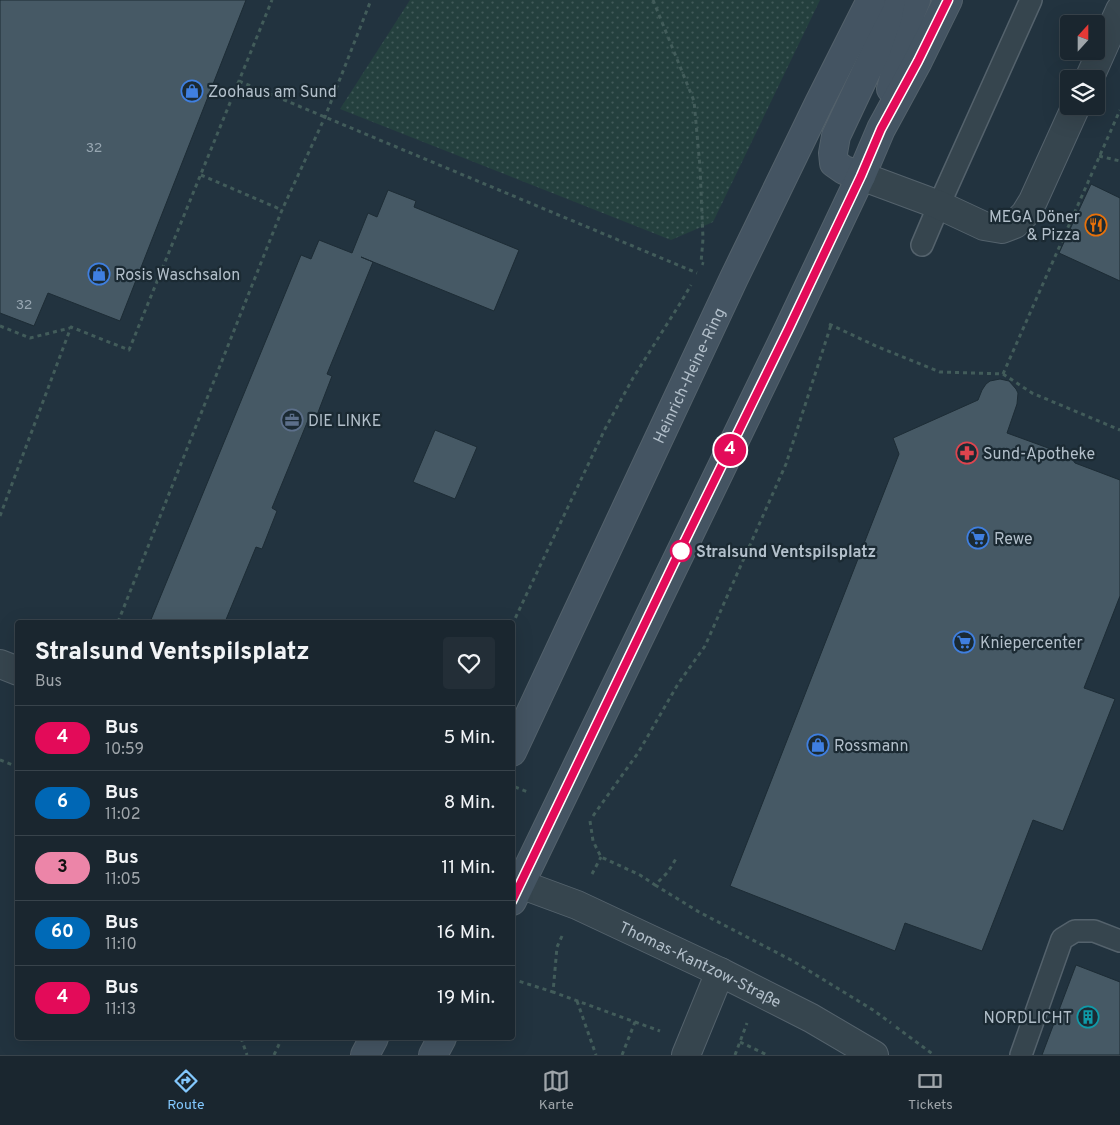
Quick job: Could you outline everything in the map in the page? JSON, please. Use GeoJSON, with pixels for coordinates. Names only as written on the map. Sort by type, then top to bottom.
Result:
{"type":"FeatureCollection","features":[{"type":"Feature","properties":{"kind":"main road","name":"Heinrich-Heine-Ring"},"geometry":{"type":"LineString","coordinates":[[515,746],[734,278],[871,0]]}},
{"type":"Feature","properties":{"kind":"main road"},"geometry":{"type":"LineString","coordinates":[[861,176],[844,170],[834,163],[833,153],[836,136],[876,51],[888,16],[891,0]]}},
{"type":"Feature","properties":{"kind":"main road"},"geometry":{"type":"LineString","coordinates":[[881,129],[910,12],[916,0]]}},
{"type":"Feature","properties":{"kind":"main road"},"geometry":{"type":"LineString","coordinates":[[515,889],[785,336],[861,176],[881,129],[948,0]]}},
{"type":"Feature","properties":{"kind":"main road"},"geometry":{"type":"LineString","coordinates":[[365,1055],[373,1040]]}},
{"type":"Feature","properties":{"kind":"main road"},"geometry":{"type":"LineString","coordinates":[[433,1055],[441,1040]]}},
{"type":"Feature","properties":{"kind":"street"},"geometry":{"type":"LineString","coordinates":[[1092,70],[1120,10]]}},
{"type":"Feature","properties":{"kind":"street"},"geometry":{"type":"LineString","coordinates":[[861,176],[938,205],[984,226],[1002,229],[1015,224],[1025,214],[1033,201],[1072,115]]}},
{"type":"Feature","properties":{"kind":"street"},"geometry":{"type":"LineString","coordinates":[[0,664],[15,670]]}},
{"type":"Feature","properties":{"kind":"street","name":"Thomas-Kantzow-Straße"},"geometry":{"type":"LineString","coordinates":[[515,889],[577,905],[720,972],[811,1018],[874,1055]]}},
{"type":"Feature","properties":{"kind":"street"},"geometry":{"type":"LineString","coordinates":[[686,1055],[720,972]]}},
{"type":"Feature","properties":{"kind":"lane"},"geometry":{"type":"LineString","coordinates":[[922,245],[938,205],[1031,0]]}},
{"type":"Feature","properties":{"kind":"lane"},"geometry":{"type":"LineString","coordinates":[[1021,1055],[1062,939],[1075,931],[1094,931],[1120,942]]}},
{"type":"Feature","properties":{"kind":"path"},"geometry":{"type":"LineString","coordinates":[[0,326],[30,338],[71,328],[129,350],[272,0]]}},
{"type":"Feature","properties":{"kind":"path"},"geometry":{"type":"LineString","coordinates":[[119,620],[282,210],[325,117],[371,0]]}},
{"type":"Feature","properties":{"kind":"path"},"geometry":{"type":"LineString","coordinates":[[653,0],[694,101],[703,240],[701,263]]}},
{"type":"Feature","properties":{"kind":"path"},"geometry":{"type":"LineString","coordinates":[[239,81],[697,273],[633,378],[605,429],[514,620]]}},
{"type":"Feature","properties":{"kind":"path"},"geometry":{"type":"LineString","coordinates":[[1003,374],[1120,110]]}},
{"type":"Feature","properties":{"kind":"path"},"geometry":{"type":"LineString","coordinates":[[1099,156],[1120,160]]}},
{"type":"Feature","properties":{"kind":"path"},"geometry":{"type":"LineString","coordinates":[[201,175],[282,210]]}},
{"type":"Feature","properties":{"kind":"path"},"geometry":{"type":"LineString","coordinates":[[831,324],[786,464],[705,646],[678,684],[638,753],[589,822],[592,842],[601,857],[640,875],[700,912],[817,975],[873,1010],[934,1055]]}},
{"type":"Feature","properties":{"kind":"path"},"geometry":{"type":"LineString","coordinates":[[0,516],[71,328]]}},
{"type":"Feature","properties":{"kind":"path"},"geometry":{"type":"LineString","coordinates":[[878,347],[940,372],[1003,374],[1032,393],[1120,430]]}},
{"type":"Feature","properties":{"kind":"path"},"geometry":{"type":"LineString","coordinates":[[0,760],[15,766]]}},
{"type":"Feature","properties":{"kind":"path"},"geometry":{"type":"LineString","coordinates":[[553,992],[557,947],[601,857]]}},
{"type":"Feature","properties":{"kind":"path"},"geometry":{"type":"LineString","coordinates":[[655,885],[668,872],[677,857]]}},
{"type":"Feature","properties":{"kind":"path"},"geometry":{"type":"LineString","coordinates":[[515,980],[635,1022],[622,1055]]}},
{"type":"Feature","properties":{"kind":"path"},"geometry":{"type":"LineString","coordinates":[[577,1001],[596,1055]]}},
{"type":"Feature","properties":{"kind":"path"},"geometry":{"type":"LineString","coordinates":[[242,1040],[247,1055]]}},
{"type":"Feature","properties":{"kind":"path"},"geometry":{"type":"LineString","coordinates":[[274,1055],[281,1040]]}},
{"type":"Feature","properties":{"kind":"path"},"geometry":{"type":"LineString","coordinates":[[740,1042],[767,1055]]}},
{"type":"Feature","properties":{"kind":"green space"},"geometry":{"type":"Polygon","coordinates":[[[410,0],[820,0],[713,222],[671,240],[340,109],[410,0]]]}},
{"type":"Feature","properties":{"kind":"building"},"geometry":{"type":"Polygon","coordinates":[[[0,0],[246,0],[120,321],[48,293],[34,326],[0,313],[0,0]]]}},
{"type":"Feature","properties":{"kind":"building","name":"MEGA Döner & Pizza"},"geometry":{"type":"Polygon","coordinates":[[[1091,184],[1120,198],[1120,281],[1059,253],[1091,184]]]}},
{"type":"Feature","properties":{"kind":"building"},"geometry":{"type":"Polygon","coordinates":[[[388,190],[416,201],[414,207],[519,250],[494,311],[361,257],[373,262],[327,374],[332,376],[317,415],[311,413],[272,508],[277,511],[262,549],[256,547],[226,620],[151,620],[301,255],[311,259],[319,240],[352,253],[368,213],[377,217],[388,190]]]}},
{"type":"Feature","properties":{"kind":"building","name":"Kniepercenter"},"geometry":{"type":"Polygon","coordinates":[[[1000,379],[1009,381],[1018,393],[1017,404],[1007,433],[1070,456],[1075,463],[1120,480],[1120,596],[1084,688],[1115,699],[1063,831],[1033,820],[982,951],[905,923],[895,951],[730,886],[899,454],[893,438],[978,400],[986,384],[1000,379]]]}},
{"type":"Feature","properties":{"kind":"building"},"geometry":{"type":"Polygon","coordinates":[[[435,430],[477,447],[455,499],[413,482],[435,430]]]}},
{"type":"Feature","properties":{"kind":"building","name":"NORDLICHT"},"geometry":{"type":"Polygon","coordinates":[[[1076,965],[1120,982],[1120,1055],[1042,1055],[1076,965]]]}},
{"type":"Feature","properties":{"kind":"bus line","name":"4"},"geometry":{"type":"LineString","coordinates":[[515,895],[789,328],[861,176],[881,129],[948,0]]}},
{"type":"Feature","properties":{"kind":"place","name":"Zoohaus am Sund"},"geometry":{"type":"Point","coordinates":[192,91]}},
{"type":"Feature","properties":{"kind":"place","name":"MEGA Döner & Pizza"},"geometry":{"type":"Point","coordinates":[1096,225]}},
{"type":"Feature","properties":{"kind":"place","name":"Rosis Waschsalon"},"geometry":{"type":"Point","coordinates":[99,274]}},
{"type":"Feature","properties":{"kind":"place","name":"DIE LINKE"},"geometry":{"type":"Point","coordinates":[292,420]}},
{"type":"Feature","properties":{"kind":"place","name":"Sund-Apotheke"},"geometry":{"type":"Point","coordinates":[967,453]}},
{"type":"Feature","properties":{"kind":"place","name":"Rewe"},"geometry":{"type":"Point","coordinates":[978,538]}},
{"type":"Feature","properties":{"kind":"place","name":"Stralsund Ventspilsplatz"},"geometry":{"type":"Point","coordinates":[681,551]}},
{"type":"Feature","properties":{"kind":"place","name":"Kniepercenter"},"geometry":{"type":"Point","coordinates":[964,642]}},
{"type":"Feature","properties":{"kind":"place","name":"Rossmann"},"geometry":{"type":"Point","coordinates":[818,745]}},
{"type":"Feature","properties":{"kind":"place","name":"NORDLICHT"},"geometry":{"type":"Point","coordinates":[1088,1017]}}]}
